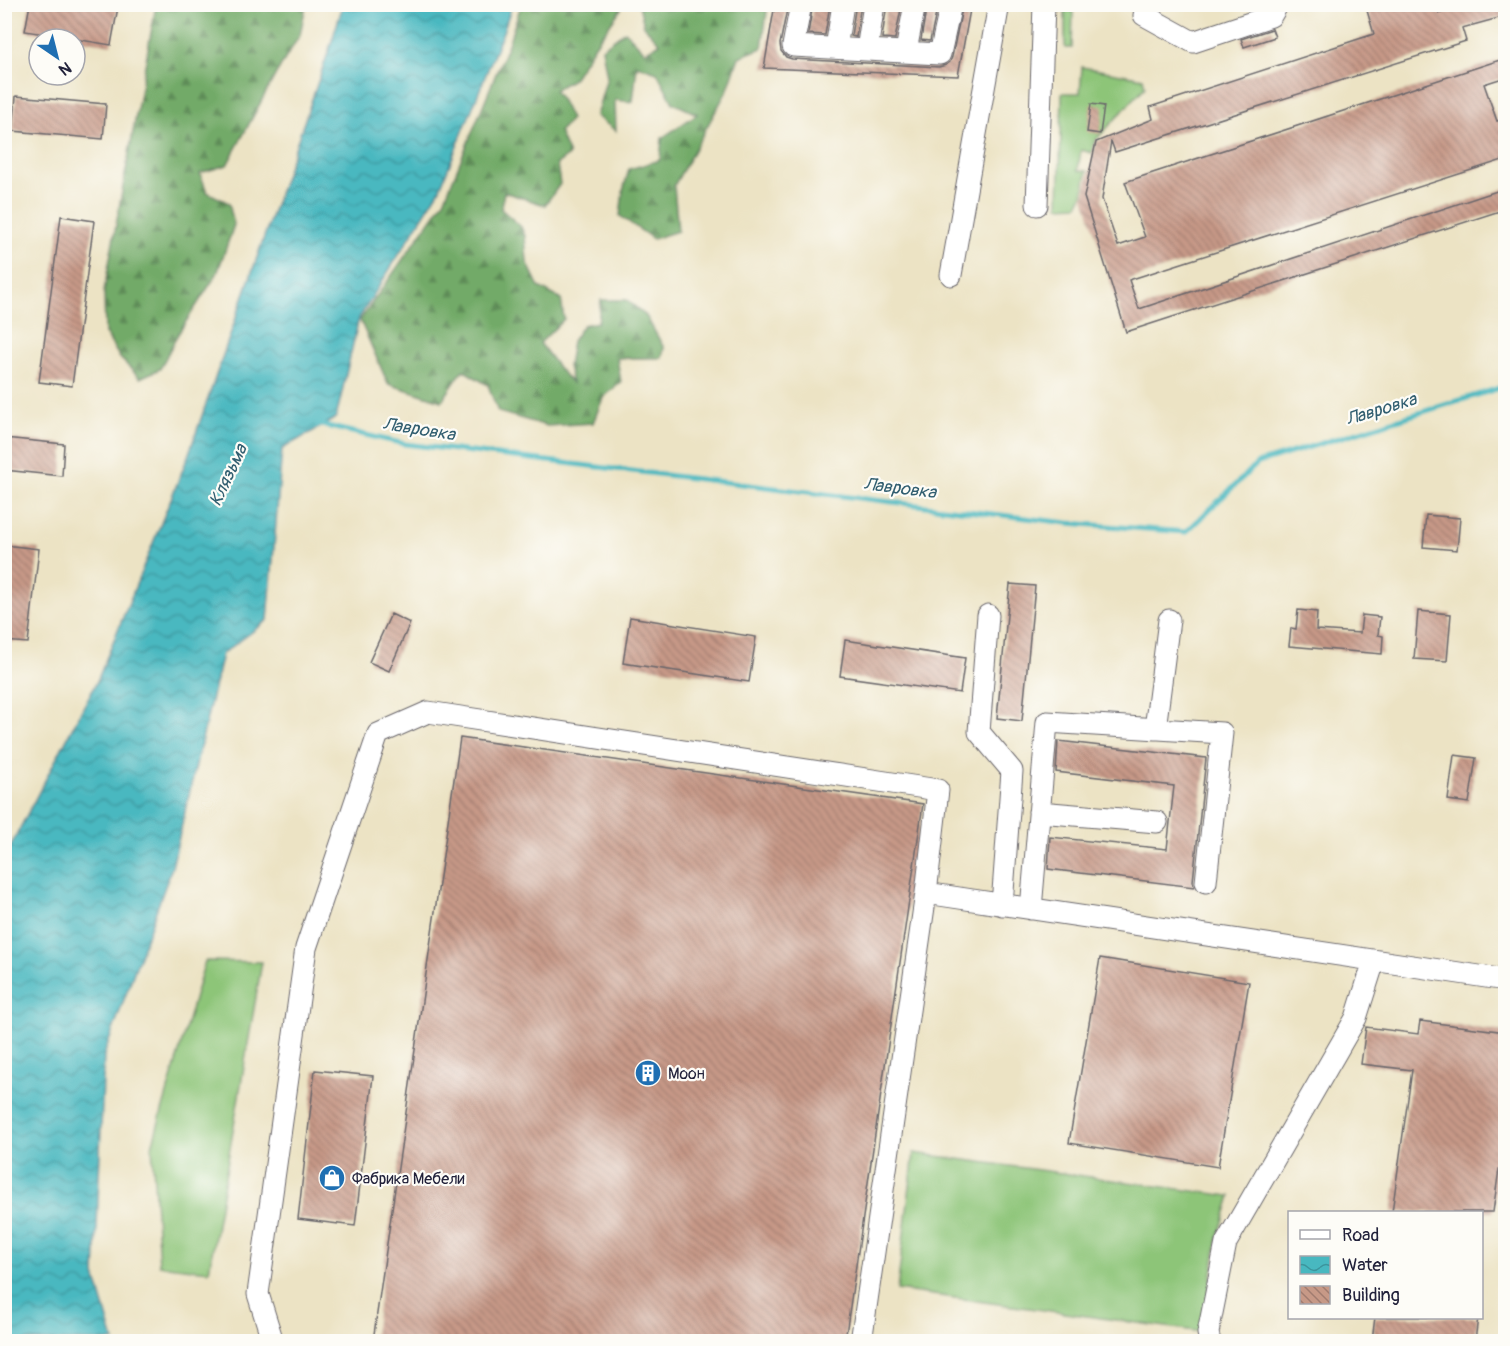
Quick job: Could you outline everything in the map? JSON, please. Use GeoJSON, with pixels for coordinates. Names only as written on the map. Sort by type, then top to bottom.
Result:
{"type":"FeatureCollection","features":[{"type":"Feature","properties":{"kind":"street"},"geometry":{"type":"LineString","coordinates":[[801,4],[793,46],[940,54],[951,4]]}},
{"type":"Feature","properties":{"kind":"street"},"geometry":{"type":"LineString","coordinates":[[836,48],[843,4]]}},
{"type":"Feature","properties":{"kind":"street"},"geometry":{"type":"LineString","coordinates":[[867,50],[874,4]]}},
{"type":"Feature","properties":{"kind":"street"},"geometry":{"type":"LineString","coordinates":[[906,51],[915,4]]}},
{"type":"Feature","properties":{"kind":"street"},"geometry":{"type":"LineString","coordinates":[[951,275],[999,4]]}},
{"type":"Feature","properties":{"kind":"street"},"geometry":{"type":"LineString","coordinates":[[1037,205],[1044,4]]}},
{"type":"Feature","properties":{"kind":"street"},"geometry":{"type":"LineString","coordinates":[[1144,15],[1193,42],[1258,13],[1270,16],[1278,4]]}},
{"type":"Feature","properties":{"kind":"street"},"geometry":{"type":"LineString","coordinates":[[988,615],[979,732],[1012,771],[1002,905]]}},
{"type":"Feature","properties":{"kind":"street"},"geometry":{"type":"LineString","coordinates":[[1155,729],[1169,620]]}},
{"type":"Feature","properties":{"kind":"street"},"geometry":{"type":"LineString","coordinates":[[273,1341],[258,1294],[306,948],[378,734],[428,712],[938,790],[926,894],[861,1341]]}},
{"type":"Feature","properties":{"kind":"street"},"geometry":{"type":"LineString","coordinates":[[1031,909],[1047,722],[1222,733],[1206,882]]}},
{"type":"Feature","properties":{"kind":"street"},"geometry":{"type":"LineString","coordinates":[[1039,812],[1157,822]]}},
{"type":"Feature","properties":{"kind":"street"},"geometry":{"type":"LineString","coordinates":[[926,894],[1506,980]]}},
{"type":"Feature","properties":{"kind":"street"},"geometry":{"type":"LineString","coordinates":[[1210,1341],[1208,1333],[1226,1243],[1356,1018],[1374,961]]}},
{"type":"Feature","properties":{"kind":"green space"},"geometry":{"type":"Polygon","coordinates":[[[156,5],[306,5],[300,35],[277,72],[227,165],[200,173],[207,192],[229,203],[234,225],[217,274],[178,334],[160,369],[140,378],[120,358],[105,333],[104,291],[156,5]]]}},
{"type":"Feature","properties":{"kind":"green space"},"geometry":{"type":"Polygon","coordinates":[[[521,5],[621,5],[621,9],[573,79],[554,90],[571,119],[559,132],[569,155],[557,164],[560,184],[545,205],[504,192],[501,209],[521,227],[525,236],[527,262],[539,287],[561,299],[564,319],[540,343],[572,383],[568,366],[572,341],[583,325],[598,322],[601,300],[627,300],[646,316],[664,348],[662,358],[617,358],[621,382],[603,398],[593,423],[547,426],[498,412],[488,385],[463,370],[442,401],[388,384],[360,320],[444,201],[508,44],[521,5]]]}},
{"type":"Feature","properties":{"kind":"green space"},"geometry":{"type":"Polygon","coordinates":[[[639,5],[768,5],[762,48],[739,57],[728,89],[674,186],[678,231],[653,239],[620,216],[629,169],[660,160],[662,138],[697,114],[673,103],[657,72],[637,65],[633,102],[615,100],[616,131],[596,116],[607,77],[602,48],[625,31],[645,52],[660,43],[644,26],[639,5]]]}},
{"type":"Feature","properties":{"kind":"green space"},"geometry":{"type":"Polygon","coordinates":[[[1065,10],[1073,10],[1072,48],[1065,48],[1065,10]]]}},
{"type":"Feature","properties":{"kind":"green space"},"geometry":{"type":"Polygon","coordinates":[[[1082,67],[1143,78],[1145,87],[1094,142],[1092,153],[1081,150],[1078,170],[1087,171],[1083,195],[1078,205],[1059,206],[1062,93],[1080,93],[1082,67]]]}},
{"type":"Feature","properties":{"kind":"green space"},"geometry":{"type":"Polygon","coordinates":[[[205,961],[262,962],[209,1271],[159,1265],[152,1146],[205,961]]]}},
{"type":"Feature","properties":{"kind":"green space"},"geometry":{"type":"Polygon","coordinates":[[[914,1153],[1231,1196],[1218,1238],[1202,1332],[897,1290],[914,1153]]]}},
{"type":"Feature","properties":{"kind":"water","name":"Клязьма"},"geometry":{"type":"Polygon","coordinates":[[[343,5],[512,5],[439,191],[359,318],[336,418],[282,449],[268,620],[222,654],[172,867],[104,1055],[95,1275],[114,1341],[5,1341],[5,857],[98,679],[187,459],[343,5]]]}},
{"type":"Feature","properties":{"kind":"building"},"geometry":{"type":"Polygon","coordinates":[[[30,4],[103,4],[118,7],[111,45],[87,41],[87,27],[27,27],[27,31],[25,31],[30,4]]]}},
{"type":"Feature","properties":{"kind":"building"},"geometry":{"type":"Polygon","coordinates":[[[775,4],[788,4],[780,44],[781,51],[786,57],[939,67],[950,62],[963,4],[971,4],[958,76],[764,68],[775,4]]]}},
{"type":"Feature","properties":{"kind":"building"},"geometry":{"type":"Polygon","coordinates":[[[813,4],[830,4],[825,35],[808,34],[813,4]]]}},
{"type":"Feature","properties":{"kind":"building"},"geometry":{"type":"Polygon","coordinates":[[[856,4],[861,4],[856,37],[851,36],[856,4]]]}},
{"type":"Feature","properties":{"kind":"building"},"geometry":{"type":"Polygon","coordinates":[[[887,4],[902,4],[895,39],[882,38],[887,4]]]}},
{"type":"Feature","properties":{"kind":"building"},"geometry":{"type":"Polygon","coordinates":[[[927,4],[938,4],[930,41],[921,40],[927,4]]]}},
{"type":"Feature","properties":{"kind":"building"},"geometry":{"type":"Polygon","coordinates":[[[1365,4],[1438,4],[1439,13],[1465,4],[1506,4],[1506,16],[1462,28],[1466,41],[1115,152],[1111,141],[1102,199],[1118,246],[1145,237],[1125,182],[1506,58],[1506,77],[1484,84],[1497,121],[1506,119],[1506,159],[1129,280],[1139,309],[1506,188],[1506,209],[1126,332],[1084,197],[1096,142],[1153,119],[1150,107],[1374,34],[1365,4]]]}},
{"type":"Feature","properties":{"kind":"building"},"geometry":{"type":"Polygon","coordinates":[[[1272,29],[1275,37],[1244,47],[1241,39],[1272,29]]]}},
{"type":"Feature","properties":{"kind":"building"},"geometry":{"type":"Polygon","coordinates":[[[16,96],[106,104],[103,139],[13,131],[16,96]]]}},
{"type":"Feature","properties":{"kind":"building"},"geometry":{"type":"Polygon","coordinates":[[[1091,104],[1104,106],[1100,134],[1087,132],[1091,104]]]}},
{"type":"Feature","properties":{"kind":"building"},"geometry":{"type":"Polygon","coordinates":[[[61,216],[94,221],[72,386],[39,382],[61,216]]]}},
{"type":"Feature","properties":{"kind":"building"},"geometry":{"type":"Polygon","coordinates":[[[4,438],[64,444],[62,476],[4,470],[4,438]]]}},
{"type":"Feature","properties":{"kind":"building"},"geometry":{"type":"Polygon","coordinates":[[[1426,515],[1460,518],[1457,550],[1423,547],[1426,515]]]}},
{"type":"Feature","properties":{"kind":"building"},"geometry":{"type":"Polygon","coordinates":[[[4,545],[39,549],[28,643],[4,641],[4,545]]]}},
{"type":"Feature","properties":{"kind":"building"},"geometry":{"type":"Polygon","coordinates":[[[1010,584],[1035,586],[1022,721],[997,718],[1010,584]]]}},
{"type":"Feature","properties":{"kind":"building"},"geometry":{"type":"Polygon","coordinates":[[[1298,610],[1317,612],[1316,630],[1360,633],[1362,615],[1380,617],[1378,635],[1383,636],[1382,654],[1289,646],[1291,628],[1296,629],[1298,610]]]}},
{"type":"Feature","properties":{"kind":"building"},"geometry":{"type":"Polygon","coordinates":[[[1418,611],[1451,614],[1447,661],[1414,659],[1418,611]]]}},
{"type":"Feature","properties":{"kind":"building"},"geometry":{"type":"Polygon","coordinates":[[[391,614],[410,623],[389,671],[369,662],[391,614]]]}},
{"type":"Feature","properties":{"kind":"building"},"geometry":{"type":"Polygon","coordinates":[[[630,617],[756,637],[749,682],[623,663],[630,617]]]}},
{"type":"Feature","properties":{"kind":"building"},"geometry":{"type":"Polygon","coordinates":[[[845,640],[965,658],[960,693],[840,676],[845,640]]]}},
{"type":"Feature","properties":{"kind":"building","name":"Моон"},"geometry":{"type":"Polygon","coordinates":[[[460,738],[923,804],[845,1341],[373,1341],[460,738]]]}},
{"type":"Feature","properties":{"kind":"building"},"geometry":{"type":"Polygon","coordinates":[[[1058,741],[1206,758],[1194,887],[1048,869],[1050,837],[1167,849],[1174,786],[1056,772],[1058,741]]]}},
{"type":"Feature","properties":{"kind":"building"},"geometry":{"type":"Polygon","coordinates":[[[1454,755],[1476,758],[1469,803],[1448,800],[1454,755]]]}},
{"type":"Feature","properties":{"kind":"building"},"geometry":{"type":"Polygon","coordinates":[[[1100,958],[1249,982],[1218,1167],[1069,1143],[1100,958]]]}},
{"type":"Feature","properties":{"kind":"building"},"geometry":{"type":"Polygon","coordinates":[[[1420,1021],[1506,1032],[1506,1113],[1501,1148],[1506,1149],[1506,1170],[1499,1169],[1493,1212],[1392,1211],[1412,1070],[1361,1064],[1366,1027],[1418,1034],[1420,1021]]]}},
{"type":"Feature","properties":{"kind":"building","name":"Фабрика Мебели"},"geometry":{"type":"Polygon","coordinates":[[[315,1070],[373,1076],[355,1226],[298,1219],[315,1070]]]}},
{"type":"Feature","properties":{"kind":"building"},"geometry":{"type":"Polygon","coordinates":[[[1375,1319],[1478,1319],[1475,1341],[1372,1341],[1375,1319]]]}},
{"type":"Feature","properties":{"kind":"waterway","name":"Лавровка"},"geometry":{"type":"LineString","coordinates":[[317,424],[405,444],[1068,523],[1186,532],[1258,463],[1506,386]]}},
{"type":"Feature","properties":{"kind":"place","name":"Моон"},"geometry":{"type":"Point","coordinates":[648,1073]}},
{"type":"Feature","properties":{"kind":"place","name":"Фабрика Мебели"},"geometry":{"type":"Point","coordinates":[332,1178]}}]}
